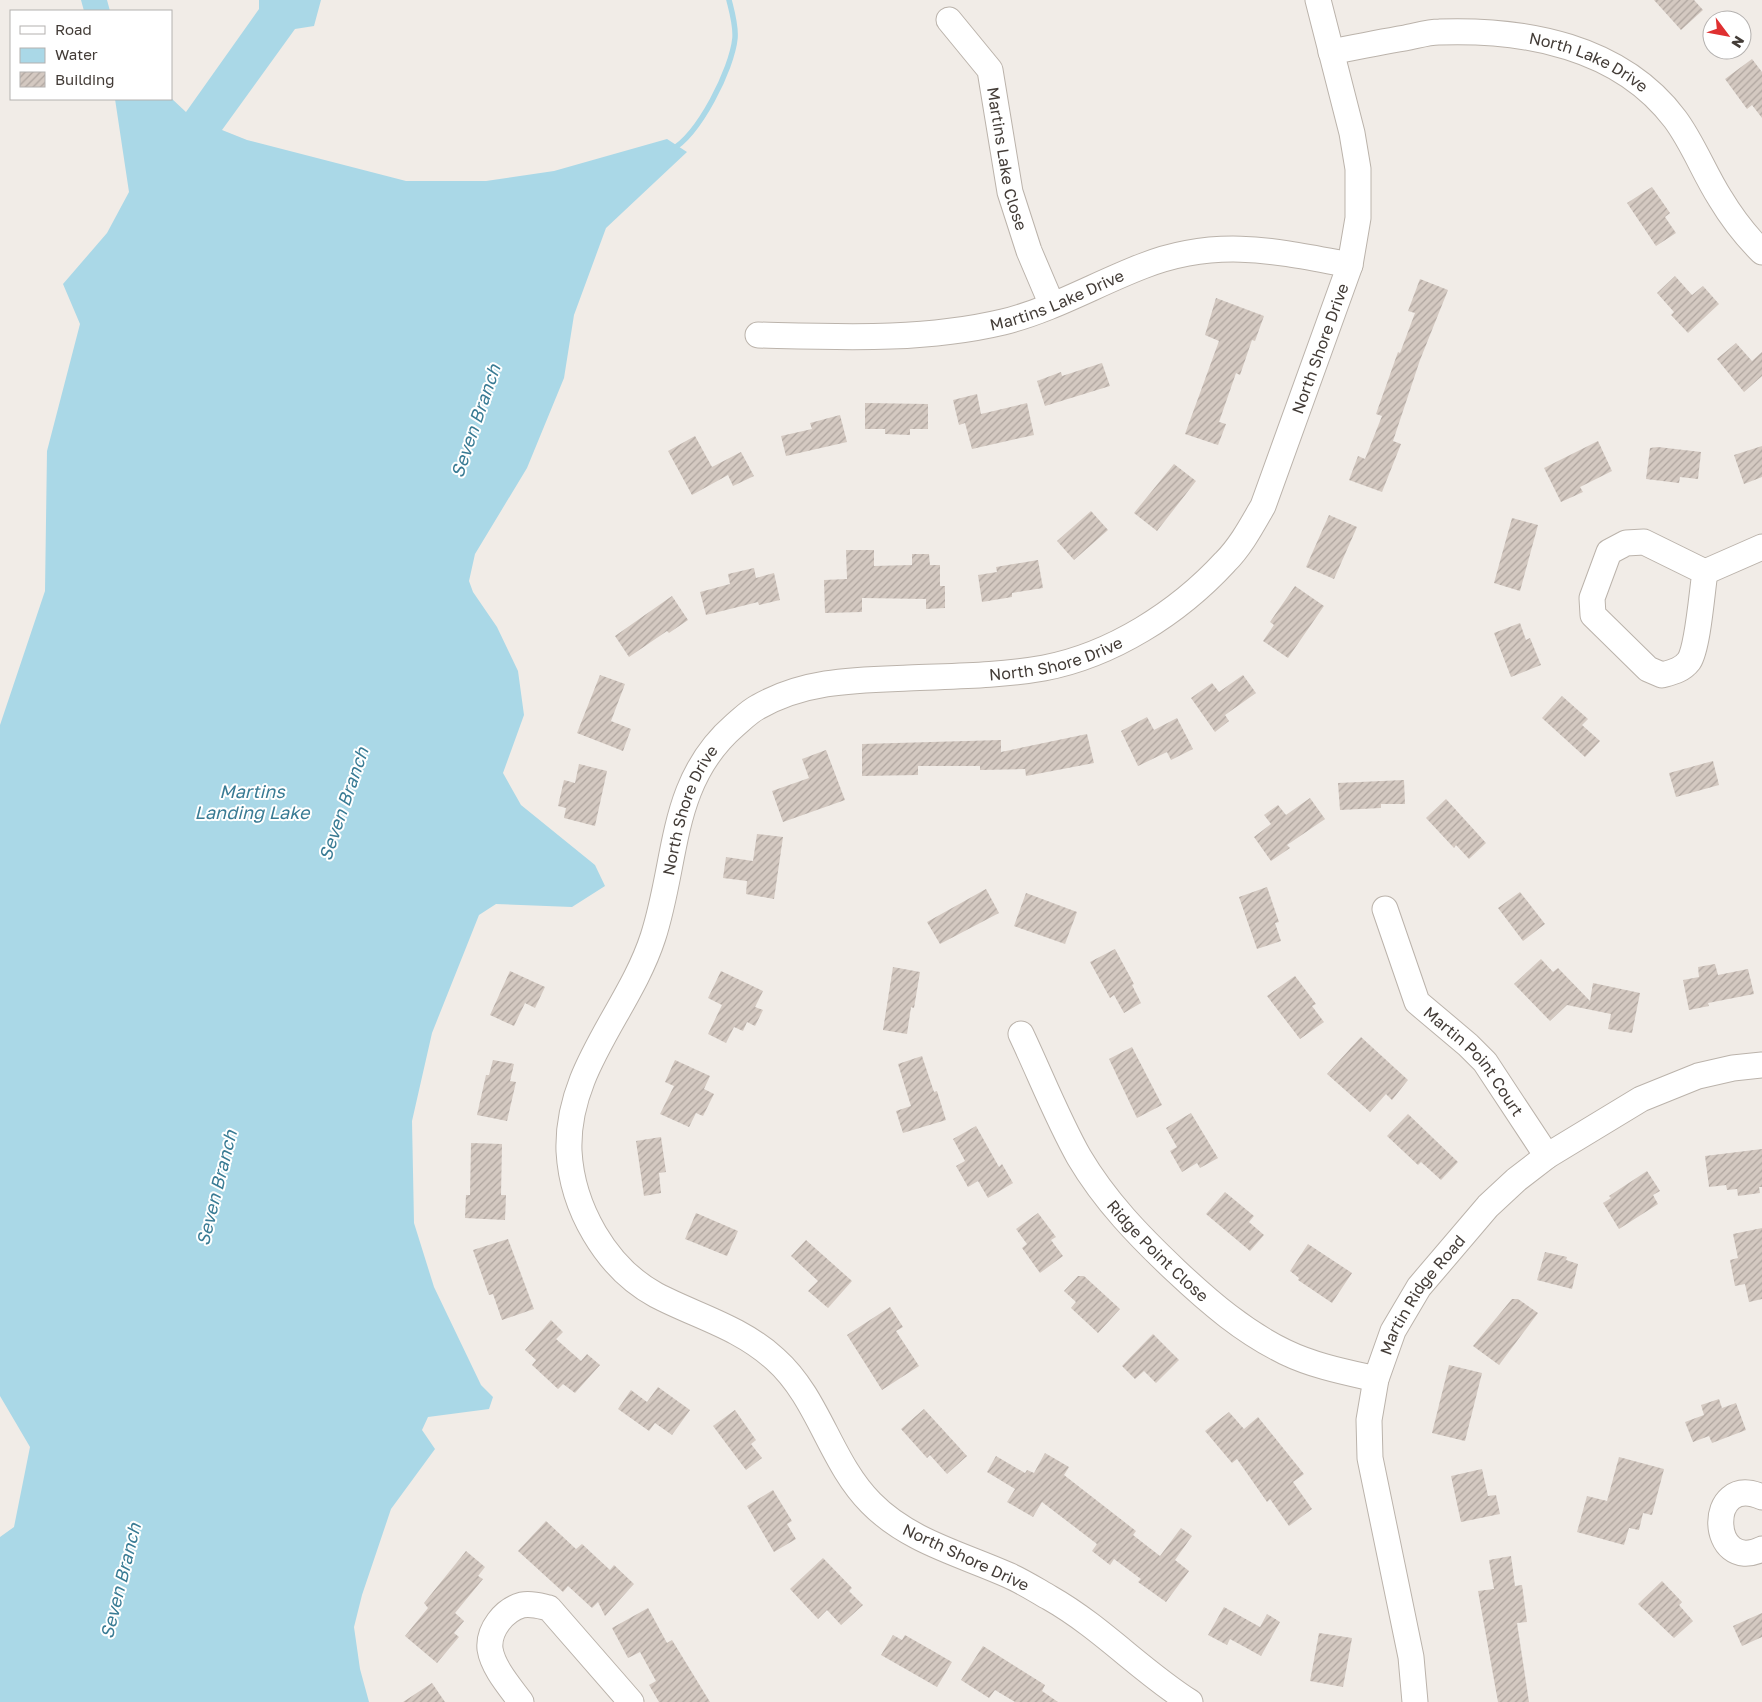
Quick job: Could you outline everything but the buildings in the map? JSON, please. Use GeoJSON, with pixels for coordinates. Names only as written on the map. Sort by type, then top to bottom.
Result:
{"type":"FeatureCollection","features":[{"type":"Feature","properties":{"kind":"street","name":"North Shore Drive"},"geometry":{"type":"LineString","coordinates":[[1190,1702],[1163,1685],[1086,1622],[1055,1600],[1012,1576],[922,1539],[893,1522],[871,1504],[854,1483],[804,1394],[776,1360],[737,1331],[653,1294],[633,1279],[613,1260],[597,1238],[583,1210],[574,1181],[569,1151],[571,1114],[580,1083],[590,1060],[632,986],[647,954],[662,907],[683,800],[697,769],[718,740],[755,708],[799,688],[835,681],[1005,673],[1047,667],[1079,658],[1109,646],[1184,602],[1227,560],[1247,534],[1263,506],[1350,265],[1358,218],[1358,169],[1352,133],[1318,0]]}},
{"type":"Feature","properties":{"kind":"street","name":"Martins Lake Close"},"geometry":{"type":"LineString","coordinates":[[949,20],[990,70],[1010,192],[1029,251],[1052,305]]}},
{"type":"Feature","properties":{"kind":"street","name":"North Lake Drive"},"geometry":{"type":"LineString","coordinates":[[1331,52],[1438,32],[1525,36],[1558,42],[1593,55],[1622,70],[1650,91],[1675,120],[1720,199],[1744,233],[1762,252]]}},
{"type":"Feature","properties":{"kind":"street","name":"Martins Lake Drive"},"geometry":{"type":"LineString","coordinates":[[758,335],[913,336],[948,332],[1004,321],[1052,305],[1144,266],[1205,250],[1234,248],[1269,249],[1350,265]]}},
{"type":"Feature","properties":{"kind":"street"},"geometry":{"type":"LineString","coordinates":[[1704,572],[1695,640],[1690,660],[1679,670],[1662,675],[1648,669],[1593,614],[1592,598],[1609,552],[1626,543],[1644,542],[1704,572],[1762,547]]}},
{"type":"Feature","properties":{"kind":"street","name":"Martin Point Court"},"geometry":{"type":"LineString","coordinates":[[1385,910],[1417,1002],[1485,1062],[1547,1156]]}},
{"type":"Feature","properties":{"kind":"street","name":"Ridge Point Close"},"geometry":{"type":"LineString","coordinates":[[1021,1034],[1079,1156],[1107,1199],[1138,1236],[1210,1302],[1246,1330],[1286,1352],[1325,1367],[1376,1379]]}},
{"type":"Feature","properties":{"kind":"street","name":"Martin Ridge Road"},"geometry":{"type":"LineString","coordinates":[[1415,1702],[1411,1657],[1370,1458],[1370,1420],[1376,1379],[1393,1330],[1419,1287],[1488,1206],[1516,1180],[1547,1156],[1641,1100],[1698,1076],[1733,1068],[1762,1065]]}},
{"type":"Feature","properties":{"kind":"street"},"geometry":{"type":"LineString","coordinates":[[1762,1497],[1751,1494],[1732,1498],[1725,1505],[1719,1523],[1720,1533],[1732,1548],[1751,1552],[1762,1549]]}},
{"type":"Feature","properties":{"kind":"street"},"geometry":{"type":"LineString","coordinates":[[522,1702],[502,1676],[490,1650],[490,1639],[496,1625],[511,1610],[522,1605],[534,1604],[549,1608],[631,1702]]}},
{"type":"Feature","properties":{"kind":"water"},"geometry":{"type":"Polygon","coordinates":[[[81,0],[107,0],[110,10],[84,10],[81,0]]]}},
{"type":"Feature","properties":{"kind":"water","name":"Martins Landing Lake"},"geometry":{"type":"Polygon","coordinates":[[[259,0],[321,0],[314,26],[295,29],[222,130],[247,140],[406,181],[486,181],[554,171],[667,139],[687,152],[606,228],[574,315],[564,378],[527,468],[475,554],[469,581],[473,592],[497,627],[518,671],[524,715],[503,773],[521,805],[595,865],[605,886],[572,907],[496,904],[479,915],[432,1033],[412,1121],[414,1223],[434,1287],[481,1385],[493,1397],[489,1409],[428,1417],[422,1430],[435,1449],[391,1509],[362,1595],[354,1627],[360,1669],[369,1702],[0,1702],[0,1537],[14,1527],[30,1447],[0,1396],[0,725],[45,591],[47,451],[80,324],[63,284],[107,233],[129,192],[115,100],[172,99],[186,112],[259,9],[259,0]]]}},
{"type":"Feature","properties":{"kind":"waterway","name":"Seven Branch"},"geometry":{"type":"LineString","coordinates":[[671,150],[682,142],[703,116],[728,66],[735,38],[734,19],[729,0]]}}]}
